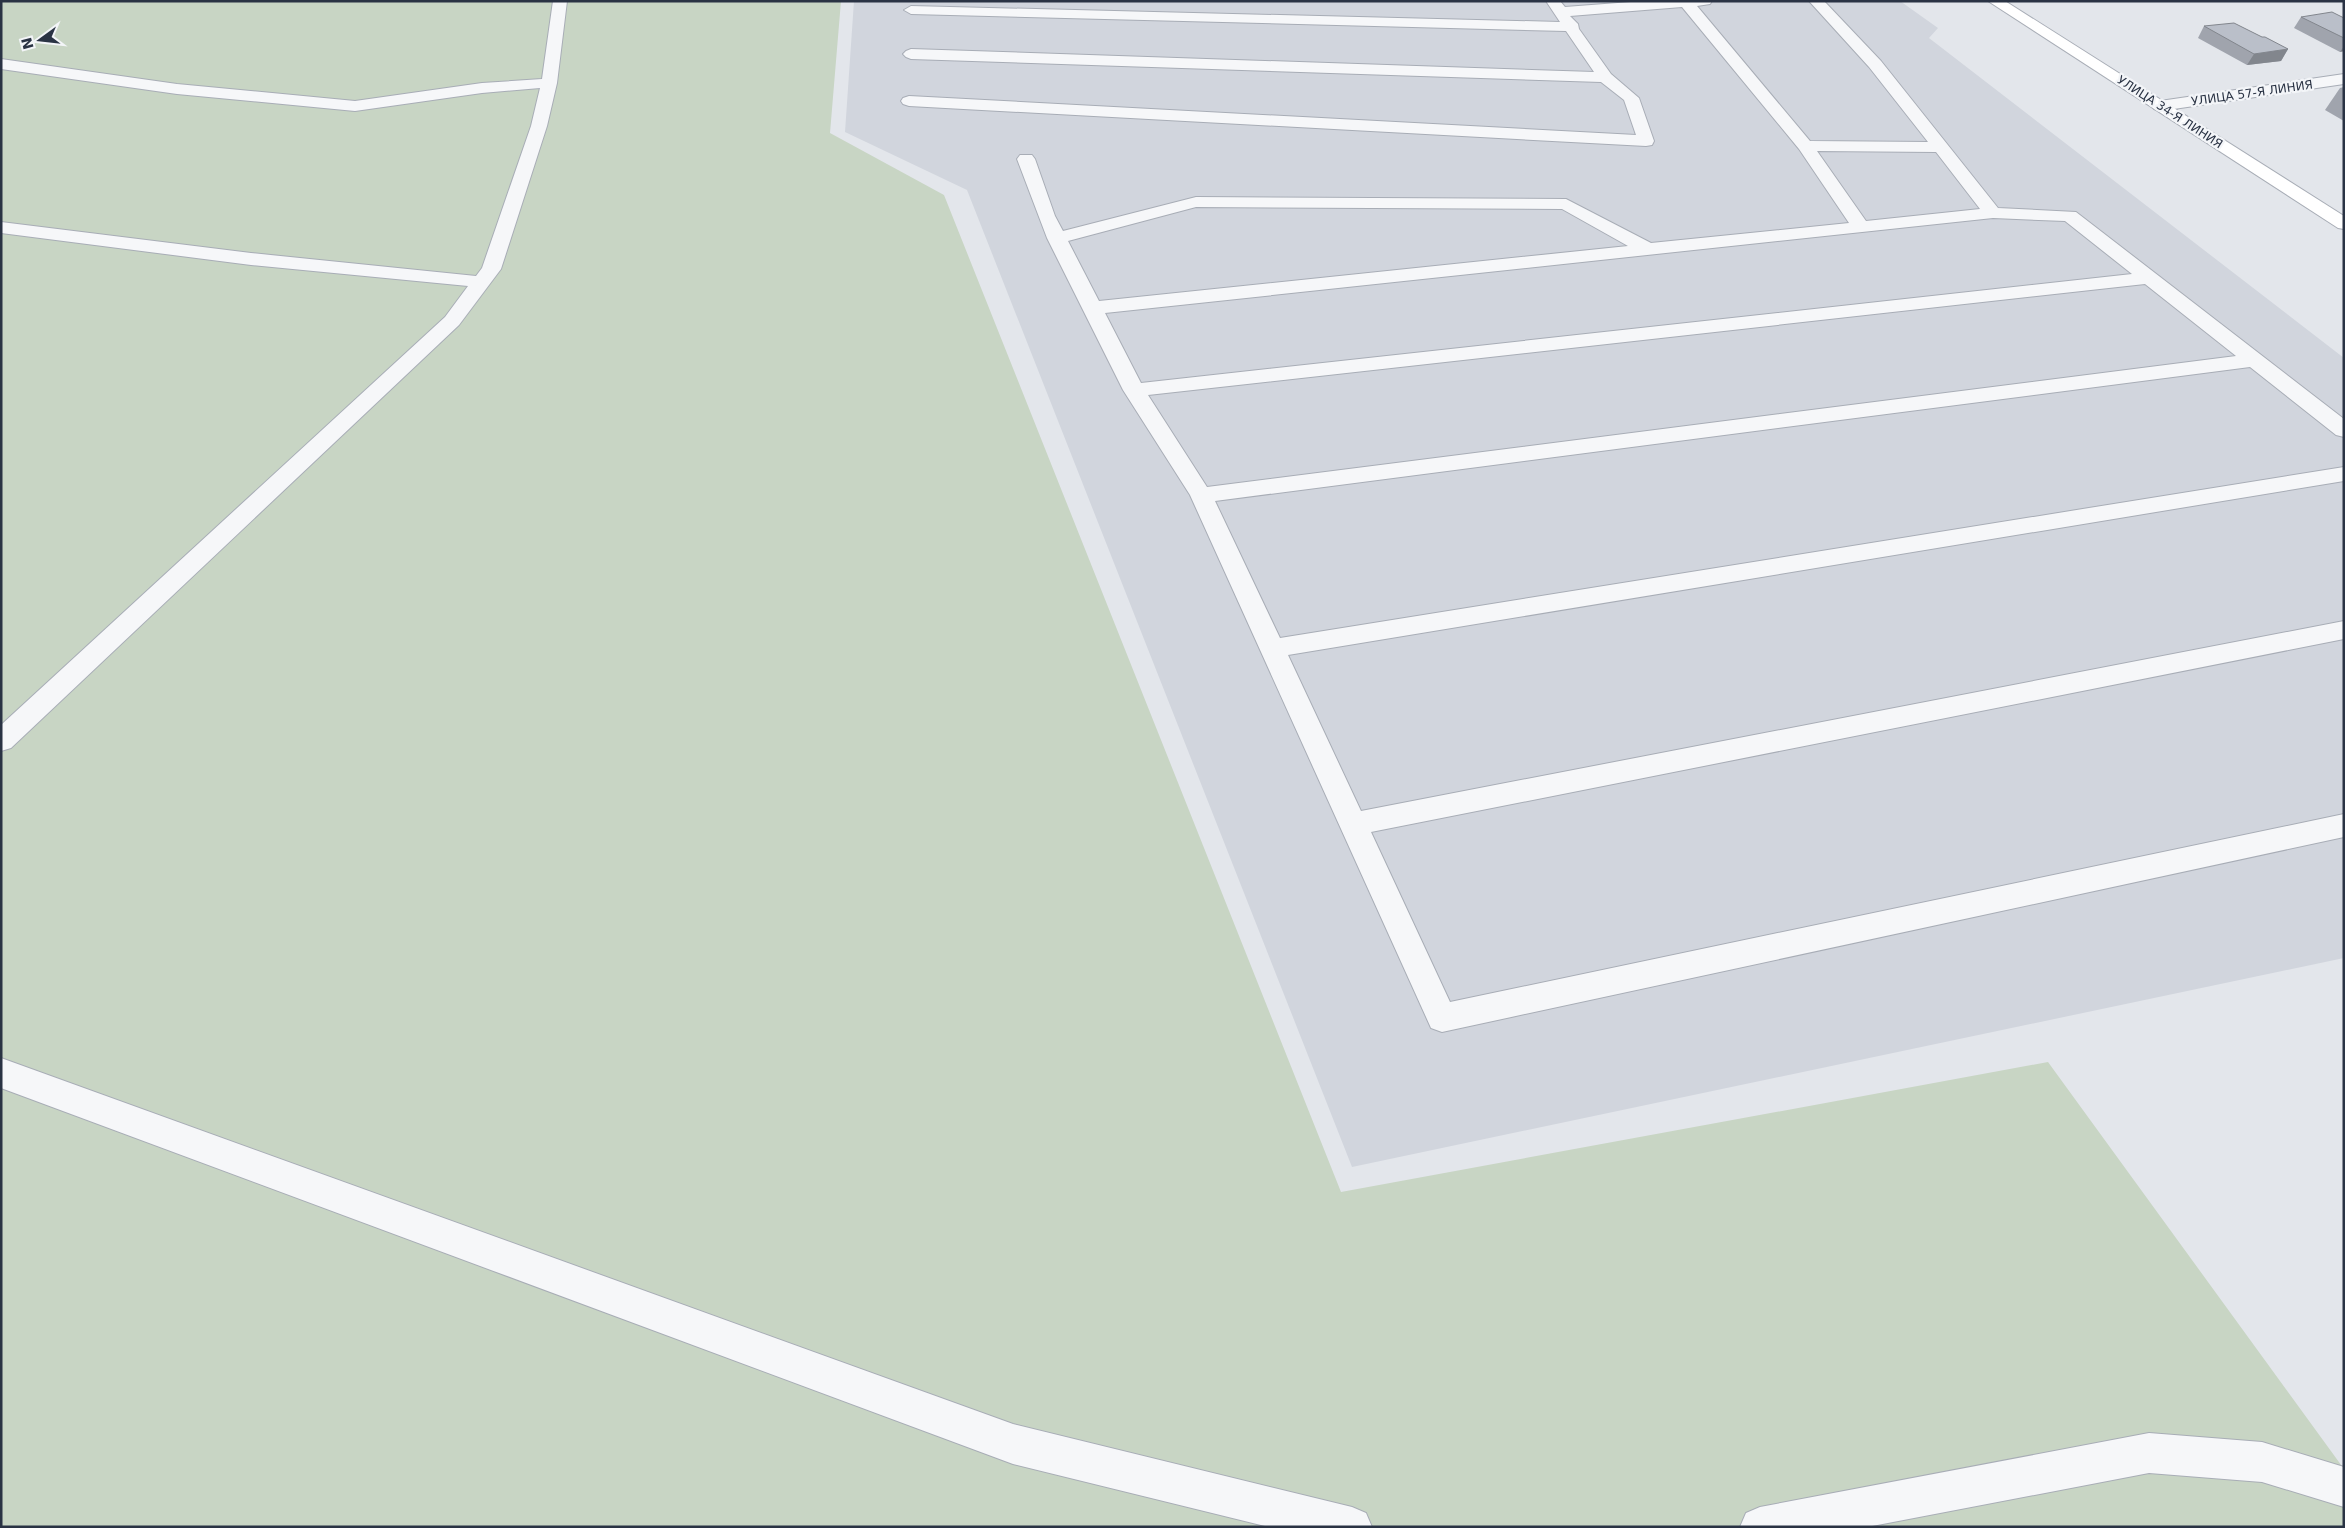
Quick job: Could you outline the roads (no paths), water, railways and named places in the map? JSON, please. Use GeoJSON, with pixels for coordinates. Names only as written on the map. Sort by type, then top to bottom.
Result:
{"type":"FeatureCollection","features":[{"type":"Feature","properties":{"kind":"main road","name":"УЛИЦА 34-Я ЛИНИЯ"},"geometry":{"type":"LineString","coordinates":[[1995,1],[2344,224]]}},
{"type":"Feature","properties":{"kind":"street"},"geometry":{"type":"LineString","coordinates":[[1,741],[452,321],[491,269],[539,126],[549,83],[560,1]]}},
{"type":"Feature","properties":{"kind":"street"},"geometry":{"type":"LineString","coordinates":[[1557,7],[1706,1]]}},
{"type":"Feature","properties":{"kind":"street"},"geometry":{"type":"LineString","coordinates":[[1816,1],[1875,64],[1993,213]]}},
{"type":"Feature","properties":{"kind":"street"},"geometry":{"type":"LineString","coordinates":[[1686,2],[1805,146],[1860,226]]}},
{"type":"Feature","properties":{"kind":"street"},"geometry":{"type":"LineString","coordinates":[[909,101],[1646,140],[1631,98],[1605,77],[1557,7]]}},
{"type":"Feature","properties":{"kind":"street"},"geometry":{"type":"LineString","coordinates":[[911,10],[1572,27]]}},
{"type":"Feature","properties":{"kind":"street"},"geometry":{"type":"LineString","coordinates":[[911,54],[1605,77]]}},
{"type":"Feature","properties":{"kind":"street"},"geometry":{"type":"LineString","coordinates":[[1,64],[178,89],[355,106],[423,98],[482,88],[549,83]]}},
{"type":"Feature","properties":{"kind":"street","name":"УЛИЦА 57-Я ЛИНИЯ"},"geometry":{"type":"LineString","coordinates":[[2160,106],[2344,79]]}},
{"type":"Feature","properties":{"kind":"street"},"geometry":{"type":"LineString","coordinates":[[1805,146],[1941,147]]}},
{"type":"Feature","properties":{"kind":"street"},"geometry":{"type":"LineString","coordinates":[[1026,159],[1046,216],[1056,238],[1134,390],[1201,495],[1442,1018],[2344,825]]}},
{"type":"Feature","properties":{"kind":"street"},"geometry":{"type":"LineString","coordinates":[[1056,238],[1196,202],[1566,204],[1647,249]]}},
{"type":"Feature","properties":{"kind":"street"},"geometry":{"type":"LineString","coordinates":[[1092,308],[1993,213],[2070,216],[2344,430]]}},
{"type":"Feature","properties":{"kind":"street"},"geometry":{"type":"LineString","coordinates":[[1,226],[251,259],[481,282]]}},
{"type":"Feature","properties":{"kind":"street"},"geometry":{"type":"LineString","coordinates":[[1134,390],[2148,278]]}},
{"type":"Feature","properties":{"kind":"street"},"geometry":{"type":"LineString","coordinates":[[1201,495],[2254,360]]}},
{"type":"Feature","properties":{"kind":"street"},"geometry":{"type":"LineString","coordinates":[[1272,649],[2344,474]]}},
{"type":"Feature","properties":{"kind":"street"},"geometry":{"type":"LineString","coordinates":[[1353,824],[2344,630]]}},
{"type":"Feature","properties":{"kind":"street"},"geometry":{"type":"LineString","coordinates":[[1,1073],[1013,1444],[1352,1527]]}},
{"type":"Feature","properties":{"kind":"street"},"geometry":{"type":"LineString","coordinates":[[1760,1527],[2149,1453],[2262,1462],[2344,1487]]}}]}
